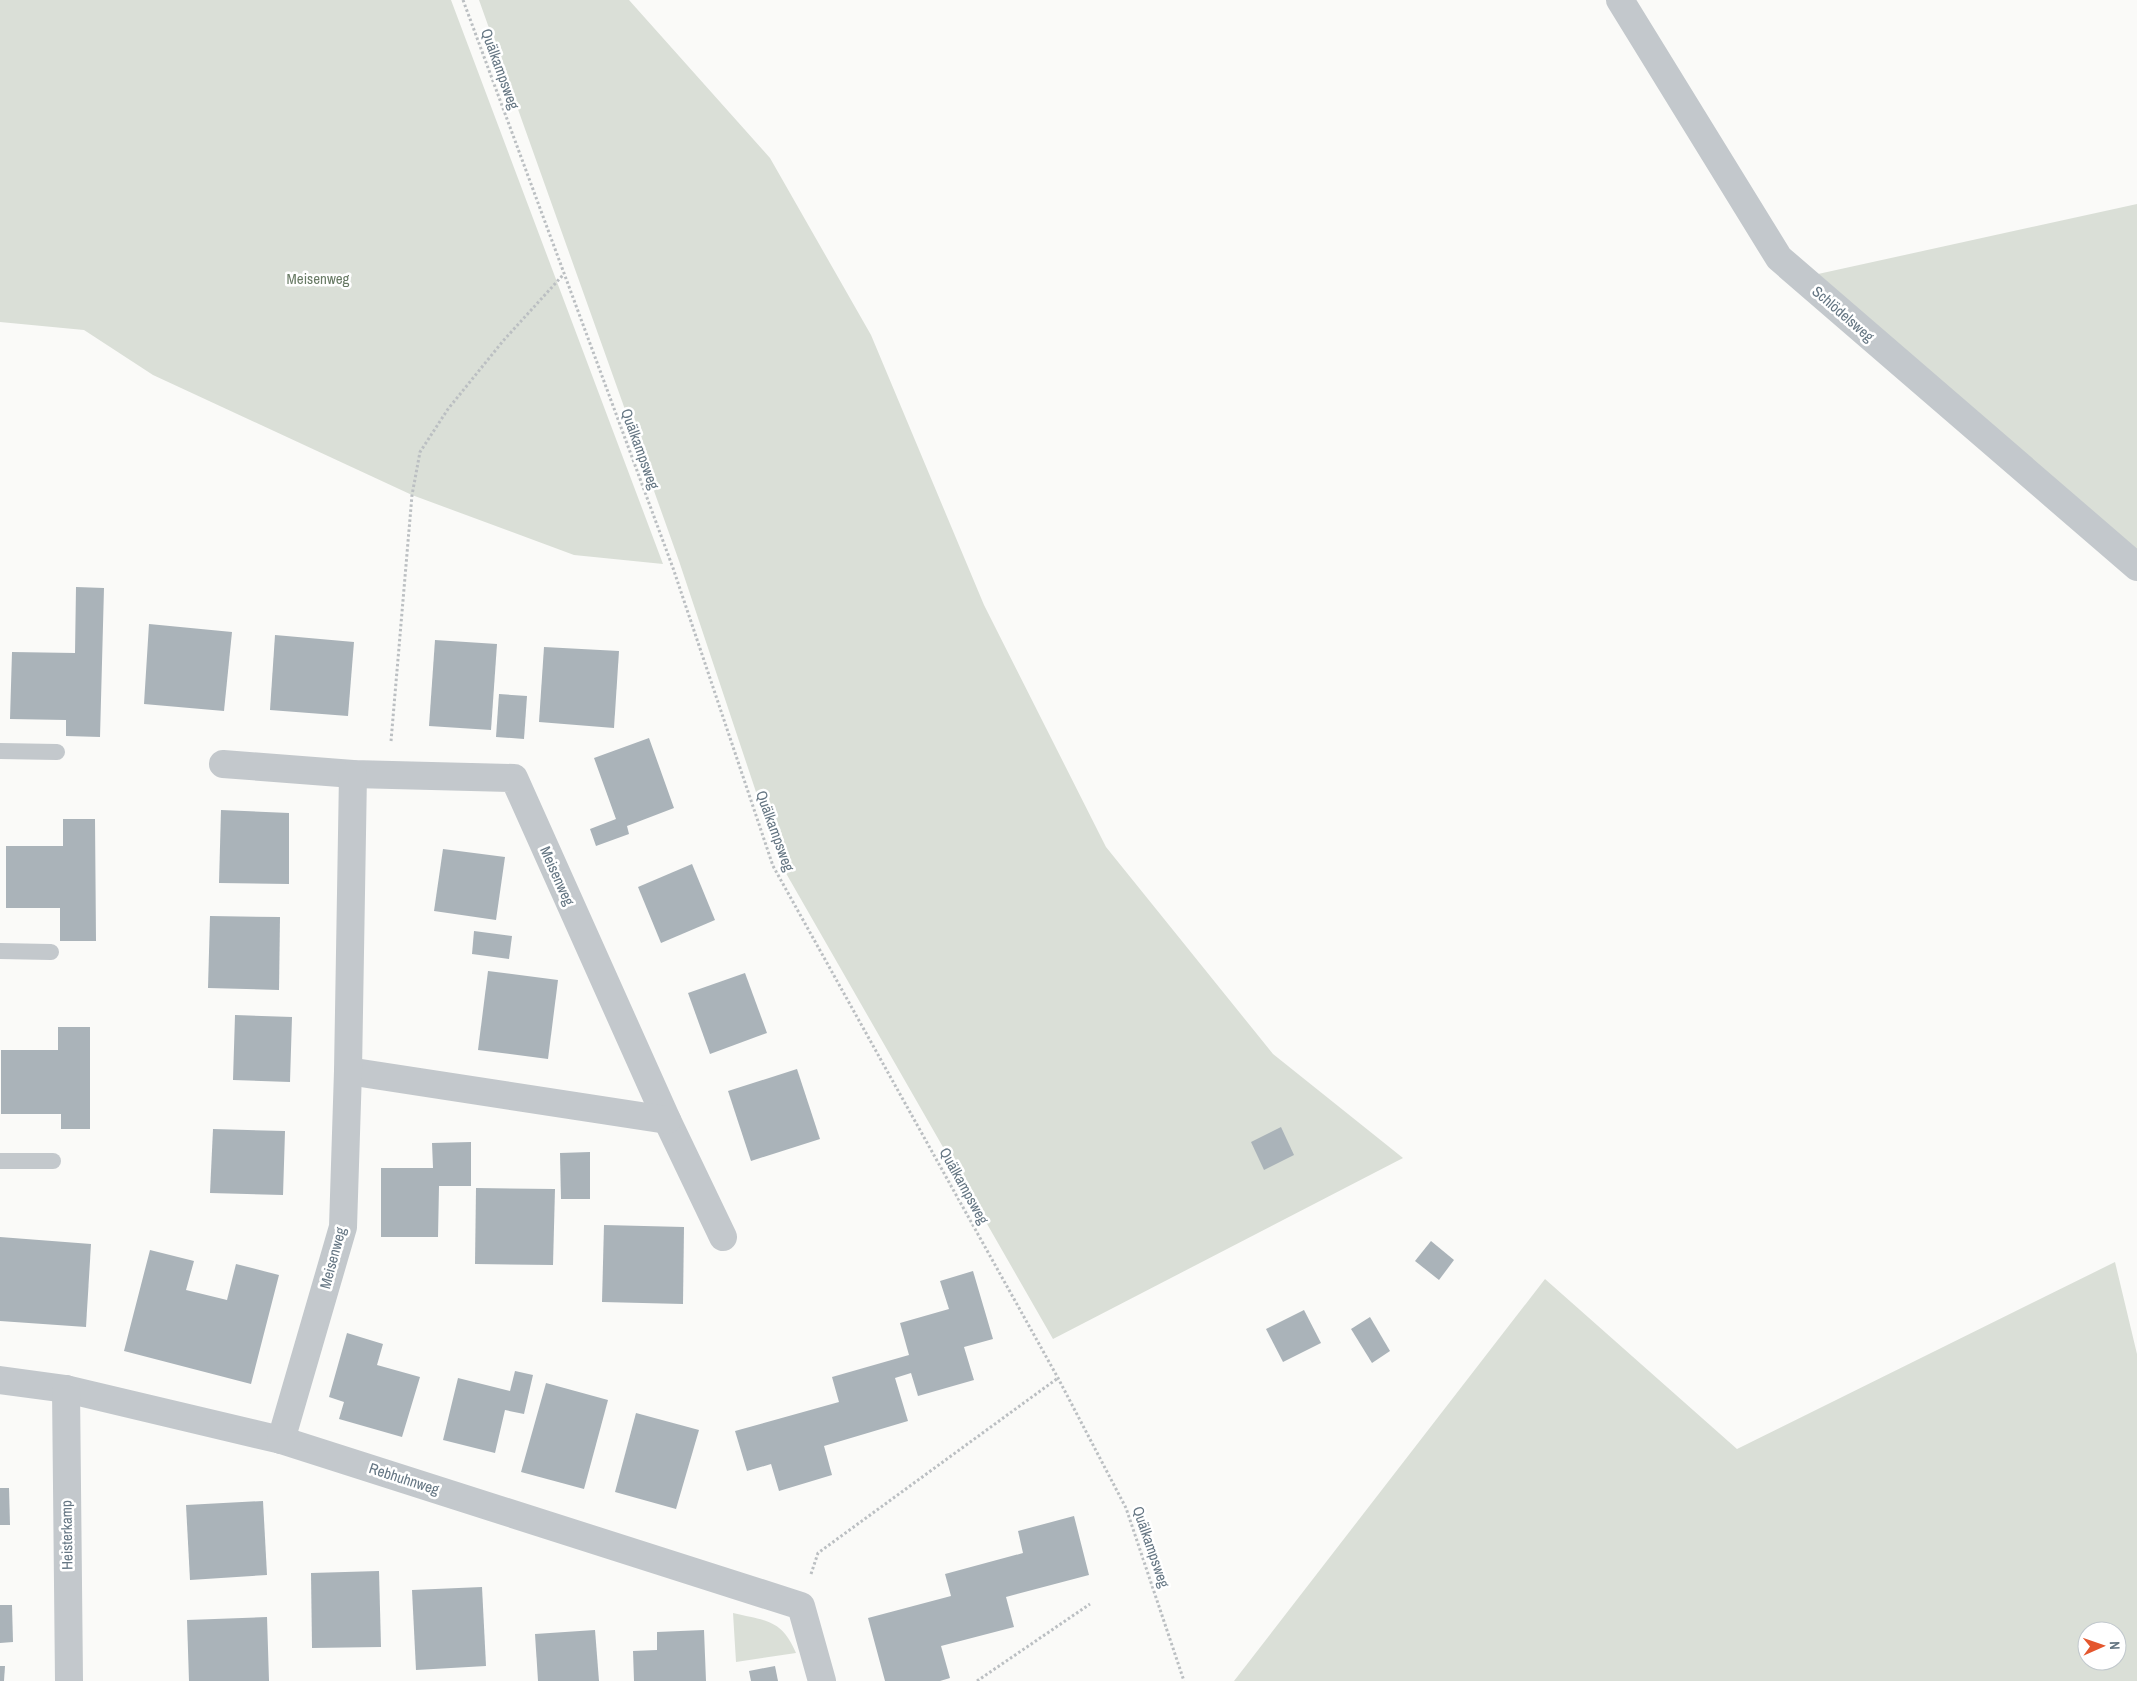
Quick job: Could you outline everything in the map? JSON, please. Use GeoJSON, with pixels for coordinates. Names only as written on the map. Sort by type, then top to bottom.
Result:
{"type":"FeatureCollection","features":[{"type":"Feature","properties":{"kind":"street","name":"Schlödelsweg"},"geometry":{"type":"LineString","coordinates":[[1620,0],[1779,258],[2137,567]]}},
{"type":"Feature","properties":{"kind":"street","name":"Meisenweg"},"geometry":{"type":"LineString","coordinates":[[223,764],[353,774],[514,778],[667,1120],[724,1237]]}},
{"type":"Feature","properties":{"kind":"street","name":"Meisenweg"},"geometry":{"type":"LineString","coordinates":[[281,1440],[342,1227],[348,1071],[353,774]]}},
{"type":"Feature","properties":{"kind":"street"},"geometry":{"type":"LineString","coordinates":[[348,1071],[667,1120]]}},
{"type":"Feature","properties":{"kind":"street","name":"Rebhuhnweg"},"geometry":{"type":"LineString","coordinates":[[0,1380],[66,1389],[281,1440],[801,1606]]}},
{"type":"Feature","properties":{"kind":"street","name":"Heisterkamp"},"geometry":{"type":"LineString","coordinates":[[66,1389],[69,1681]]}},
{"type":"Feature","properties":{"kind":"street"},"geometry":{"type":"LineString","coordinates":[[801,1606],[822,1681]]}},
{"type":"Feature","properties":{"kind":"lane"},"geometry":{"type":"LineString","coordinates":[[0,751],[56,752]]}},
{"type":"Feature","properties":{"kind":"lane"},"geometry":{"type":"LineString","coordinates":[[0,951],[51,952]]}},
{"type":"Feature","properties":{"kind":"lane"},"geometry":{"type":"LineString","coordinates":[[0,1161],[53,1161]]}},
{"type":"Feature","properties":{"kind":"path","name":"Quälkampsweg"},"geometry":{"type":"LineString","coordinates":[[464,0],[563,275],[673,568],[773,866],[1058,1378],[1126,1508],[1184,1681]]}},
{"type":"Feature","properties":{"kind":"path"},"geometry":{"type":"LineString","coordinates":[[388,774],[412,495],[420,452],[448,409],[504,341],[563,275]]}},
{"type":"Feature","properties":{"kind":"path"},"geometry":{"type":"LineString","coordinates":[[801,1606],[818,1552],[1058,1378]]}},
{"type":"Feature","properties":{"kind":"path"},"geometry":{"type":"LineString","coordinates":[[977,1681],[1090,1604]]}},
{"type":"Feature","properties":{"kind":"green space"},"geometry":{"type":"Polygon","coordinates":[[[0,0],[451,0],[663,564],[574,555],[412,495],[153,375],[84,330],[0,322],[0,0]]]}},
{"type":"Feature","properties":{"kind":"green space"},"geometry":{"type":"Polygon","coordinates":[[[479,0],[629,0],[770,158],[871,335],[984,605],[1106,847],[1273,1054],[1403,1158],[1053,1339],[779,861],[679,561],[479,0]]]}},
{"type":"Feature","properties":{"kind":"green space"},"geometry":{"type":"Polygon","coordinates":[[[2137,204],[2137,551],[1818,274],[2137,204]]]}},
{"type":"Feature","properties":{"kind":"green space"},"geometry":{"type":"Polygon","coordinates":[[[2115,1262],[2137,1354],[2137,1681],[1234,1681],[1545,1279],[1737,1449],[2115,1262]]]}},
{"type":"Feature","properties":{"kind":"green space"},"geometry":{"type":"Polygon","coordinates":[[[733,1613],[772,1623],[785,1634],[796,1653],[736,1662],[733,1613]]]}},
{"type":"Feature","properties":{"kind":"building"},"geometry":{"type":"Polygon","coordinates":[[[76,587],[104,588],[100,737],[66,736],[66,720],[10,719],[12,652],[75,653],[76,587]]]}},
{"type":"Feature","properties":{"kind":"building"},"geometry":{"type":"Polygon","coordinates":[[[149,624],[232,632],[224,711],[144,704],[149,624]]]}},
{"type":"Feature","properties":{"kind":"building"},"geometry":{"type":"Polygon","coordinates":[[[275,635],[354,642],[348,716],[270,710],[275,635]]]}},
{"type":"Feature","properties":{"kind":"building"},"geometry":{"type":"Polygon","coordinates":[[[435,640],[497,644],[491,730],[429,726],[435,640]]]}},
{"type":"Feature","properties":{"kind":"building"},"geometry":{"type":"Polygon","coordinates":[[[544,647],[619,651],[614,728],[539,722],[544,647]]]}},
{"type":"Feature","properties":{"kind":"building"},"geometry":{"type":"Polygon","coordinates":[[[499,694],[527,696],[524,739],[496,737],[499,694]]]}},
{"type":"Feature","properties":{"kind":"building"},"geometry":{"type":"Polygon","coordinates":[[[649,738],[674,808],[627,826],[629,834],[596,846],[590,829],[616,819],[594,758],[649,738]]]}},
{"type":"Feature","properties":{"kind":"building"},"geometry":{"type":"Polygon","coordinates":[[[221,810],[289,813],[289,884],[219,883],[221,810]]]}},
{"type":"Feature","properties":{"kind":"building"},"geometry":{"type":"Polygon","coordinates":[[[63,819],[95,819],[96,941],[60,941],[60,908],[6,908],[6,846],[63,846],[63,819]]]}},
{"type":"Feature","properties":{"kind":"building"},"geometry":{"type":"Polygon","coordinates":[[[443,849],[505,857],[496,920],[434,911],[443,849]]]}},
{"type":"Feature","properties":{"kind":"building"},"geometry":{"type":"Polygon","coordinates":[[[692,864],[715,920],[661,943],[638,887],[692,864]]]}},
{"type":"Feature","properties":{"kind":"building"},"geometry":{"type":"Polygon","coordinates":[[[210,916],[280,917],[279,990],[208,988],[210,916]]]}},
{"type":"Feature","properties":{"kind":"building"},"geometry":{"type":"Polygon","coordinates":[[[474,931],[512,936],[509,959],[472,954],[474,931]]]}},
{"type":"Feature","properties":{"kind":"building"},"geometry":{"type":"Polygon","coordinates":[[[488,971],[558,980],[548,1059],[478,1050],[488,971]]]}},
{"type":"Feature","properties":{"kind":"building"},"geometry":{"type":"Polygon","coordinates":[[[745,973],[767,1033],[710,1054],[688,993],[745,973]]]}},
{"type":"Feature","properties":{"kind":"building"},"geometry":{"type":"Polygon","coordinates":[[[235,1015],[292,1017],[290,1082],[233,1080],[235,1015]]]}},
{"type":"Feature","properties":{"kind":"building"},"geometry":{"type":"Polygon","coordinates":[[[58,1027],[90,1027],[90,1129],[61,1129],[61,1114],[1,1114],[1,1050],[58,1050],[58,1027]]]}},
{"type":"Feature","properties":{"kind":"building"},"geometry":{"type":"Polygon","coordinates":[[[797,1069],[820,1139],[751,1161],[728,1091],[797,1069]]]}},
{"type":"Feature","properties":{"kind":"building"},"geometry":{"type":"Polygon","coordinates":[[[1281,1127],[1294,1155],[1264,1170],[1251,1142],[1281,1127]]]}},
{"type":"Feature","properties":{"kind":"building"},"geometry":{"type":"Polygon","coordinates":[[[213,1129],[285,1131],[283,1195],[210,1193],[213,1129]]]}},
{"type":"Feature","properties":{"kind":"building"},"geometry":{"type":"Polygon","coordinates":[[[471,1142],[471,1186],[439,1186],[438,1237],[381,1237],[381,1168],[433,1168],[432,1143],[471,1142]]]}},
{"type":"Feature","properties":{"kind":"building"},"geometry":{"type":"Polygon","coordinates":[[[590,1152],[590,1199],[561,1199],[560,1153],[590,1152]]]}},
{"type":"Feature","properties":{"kind":"building"},"geometry":{"type":"Polygon","coordinates":[[[476,1188],[555,1189],[553,1265],[475,1264],[476,1188]]]}},
{"type":"Feature","properties":{"kind":"building"},"geometry":{"type":"Polygon","coordinates":[[[604,1225],[684,1227],[683,1304],[602,1302],[604,1225]]]}},
{"type":"Feature","properties":{"kind":"building"},"geometry":{"type":"Polygon","coordinates":[[[0,1237],[91,1244],[86,1327],[0,1321],[0,1237]]]}},
{"type":"Feature","properties":{"kind":"building"},"geometry":{"type":"Polygon","coordinates":[[[1431,1241],[1454,1260],[1439,1280],[1415,1261],[1431,1241]]]}},
{"type":"Feature","properties":{"kind":"building"},"geometry":{"type":"Polygon","coordinates":[[[150,1250],[194,1261],[186,1290],[227,1300],[236,1264],[279,1275],[251,1384],[124,1351],[150,1250]]]}},
{"type":"Feature","properties":{"kind":"building"},"geometry":{"type":"Polygon","coordinates":[[[973,1271],[993,1339],[964,1347],[974,1380],[918,1396],[911,1373],[895,1378],[908,1421],[824,1446],[832,1475],[779,1491],[771,1464],[747,1471],[735,1431],[839,1402],[832,1377],[909,1355],[900,1323],[949,1309],[940,1281],[973,1271]]]}},
{"type":"Feature","properties":{"kind":"building"},"geometry":{"type":"Polygon","coordinates":[[[1304,1310],[1321,1343],[1283,1362],[1266,1329],[1304,1310]]]}},
{"type":"Feature","properties":{"kind":"building"},"geometry":{"type":"Polygon","coordinates":[[[1370,1317],[1390,1351],[1372,1363],[1351,1329],[1370,1317]]]}},
{"type":"Feature","properties":{"kind":"building"},"geometry":{"type":"Polygon","coordinates":[[[347,1333],[383,1344],[377,1365],[420,1377],[402,1437],[339,1419],[344,1402],[329,1397],[347,1333]]]}},
{"type":"Feature","properties":{"kind":"building"},"geometry":{"type":"Polygon","coordinates":[[[515,1371],[533,1375],[524,1414],[505,1410],[495,1453],[443,1440],[458,1378],[510,1391],[515,1371]]]}},
{"type":"Feature","properties":{"kind":"building"},"geometry":{"type":"Polygon","coordinates":[[[546,1383],[608,1400],[584,1489],[521,1472],[546,1383]]]}},
{"type":"Feature","properties":{"kind":"building"},"geometry":{"type":"Polygon","coordinates":[[[636,1413],[699,1430],[676,1509],[615,1492],[636,1413]]]}},
{"type":"Feature","properties":{"kind":"building"},"geometry":{"type":"Polygon","coordinates":[[[0,1488],[9,1488],[10,1525],[0,1525],[0,1488]]]}},
{"type":"Feature","properties":{"kind":"building"},"geometry":{"type":"Polygon","coordinates":[[[263,1501],[267,1575],[190,1580],[186,1505],[263,1501]]]}},
{"type":"Feature","properties":{"kind":"building"},"geometry":{"type":"Polygon","coordinates":[[[1074,1516],[1089,1575],[1006,1597],[1014,1627],[941,1646],[950,1678],[940,1681],[885,1681],[868,1618],[951,1596],[945,1574],[1023,1553],[1018,1531],[1074,1516]]]}},
{"type":"Feature","properties":{"kind":"building"},"geometry":{"type":"Polygon","coordinates":[[[379,1571],[381,1647],[312,1648],[311,1573],[379,1571]]]}},
{"type":"Feature","properties":{"kind":"building"},"geometry":{"type":"Polygon","coordinates":[[[482,1587],[486,1666],[416,1670],[412,1590],[482,1587]]]}},
{"type":"Feature","properties":{"kind":"building"},"geometry":{"type":"Polygon","coordinates":[[[0,1605],[12,1605],[13,1642],[0,1643],[0,1605]]]}},
{"type":"Feature","properties":{"kind":"building"},"geometry":{"type":"Polygon","coordinates":[[[267,1617],[269,1681],[189,1681],[187,1620],[267,1617]]]}},
{"type":"Feature","properties":{"kind":"building"},"geometry":{"type":"Polygon","coordinates":[[[595,1630],[599,1681],[538,1681],[535,1634],[595,1630]]]}},
{"type":"Feature","properties":{"kind":"building"},"geometry":{"type":"Polygon","coordinates":[[[704,1630],[706,1681],[634,1681],[633,1651],[657,1650],[657,1632],[704,1630]]]}},
{"type":"Feature","properties":{"kind":"building"},"geometry":{"type":"Polygon","coordinates":[[[0,1666],[5,1666],[4,1681],[0,1681],[0,1666]]]}},
{"type":"Feature","properties":{"kind":"building"},"geometry":{"type":"Polygon","coordinates":[[[775,1666],[778,1681],[751,1681],[749,1671],[775,1666]]]}}]}
